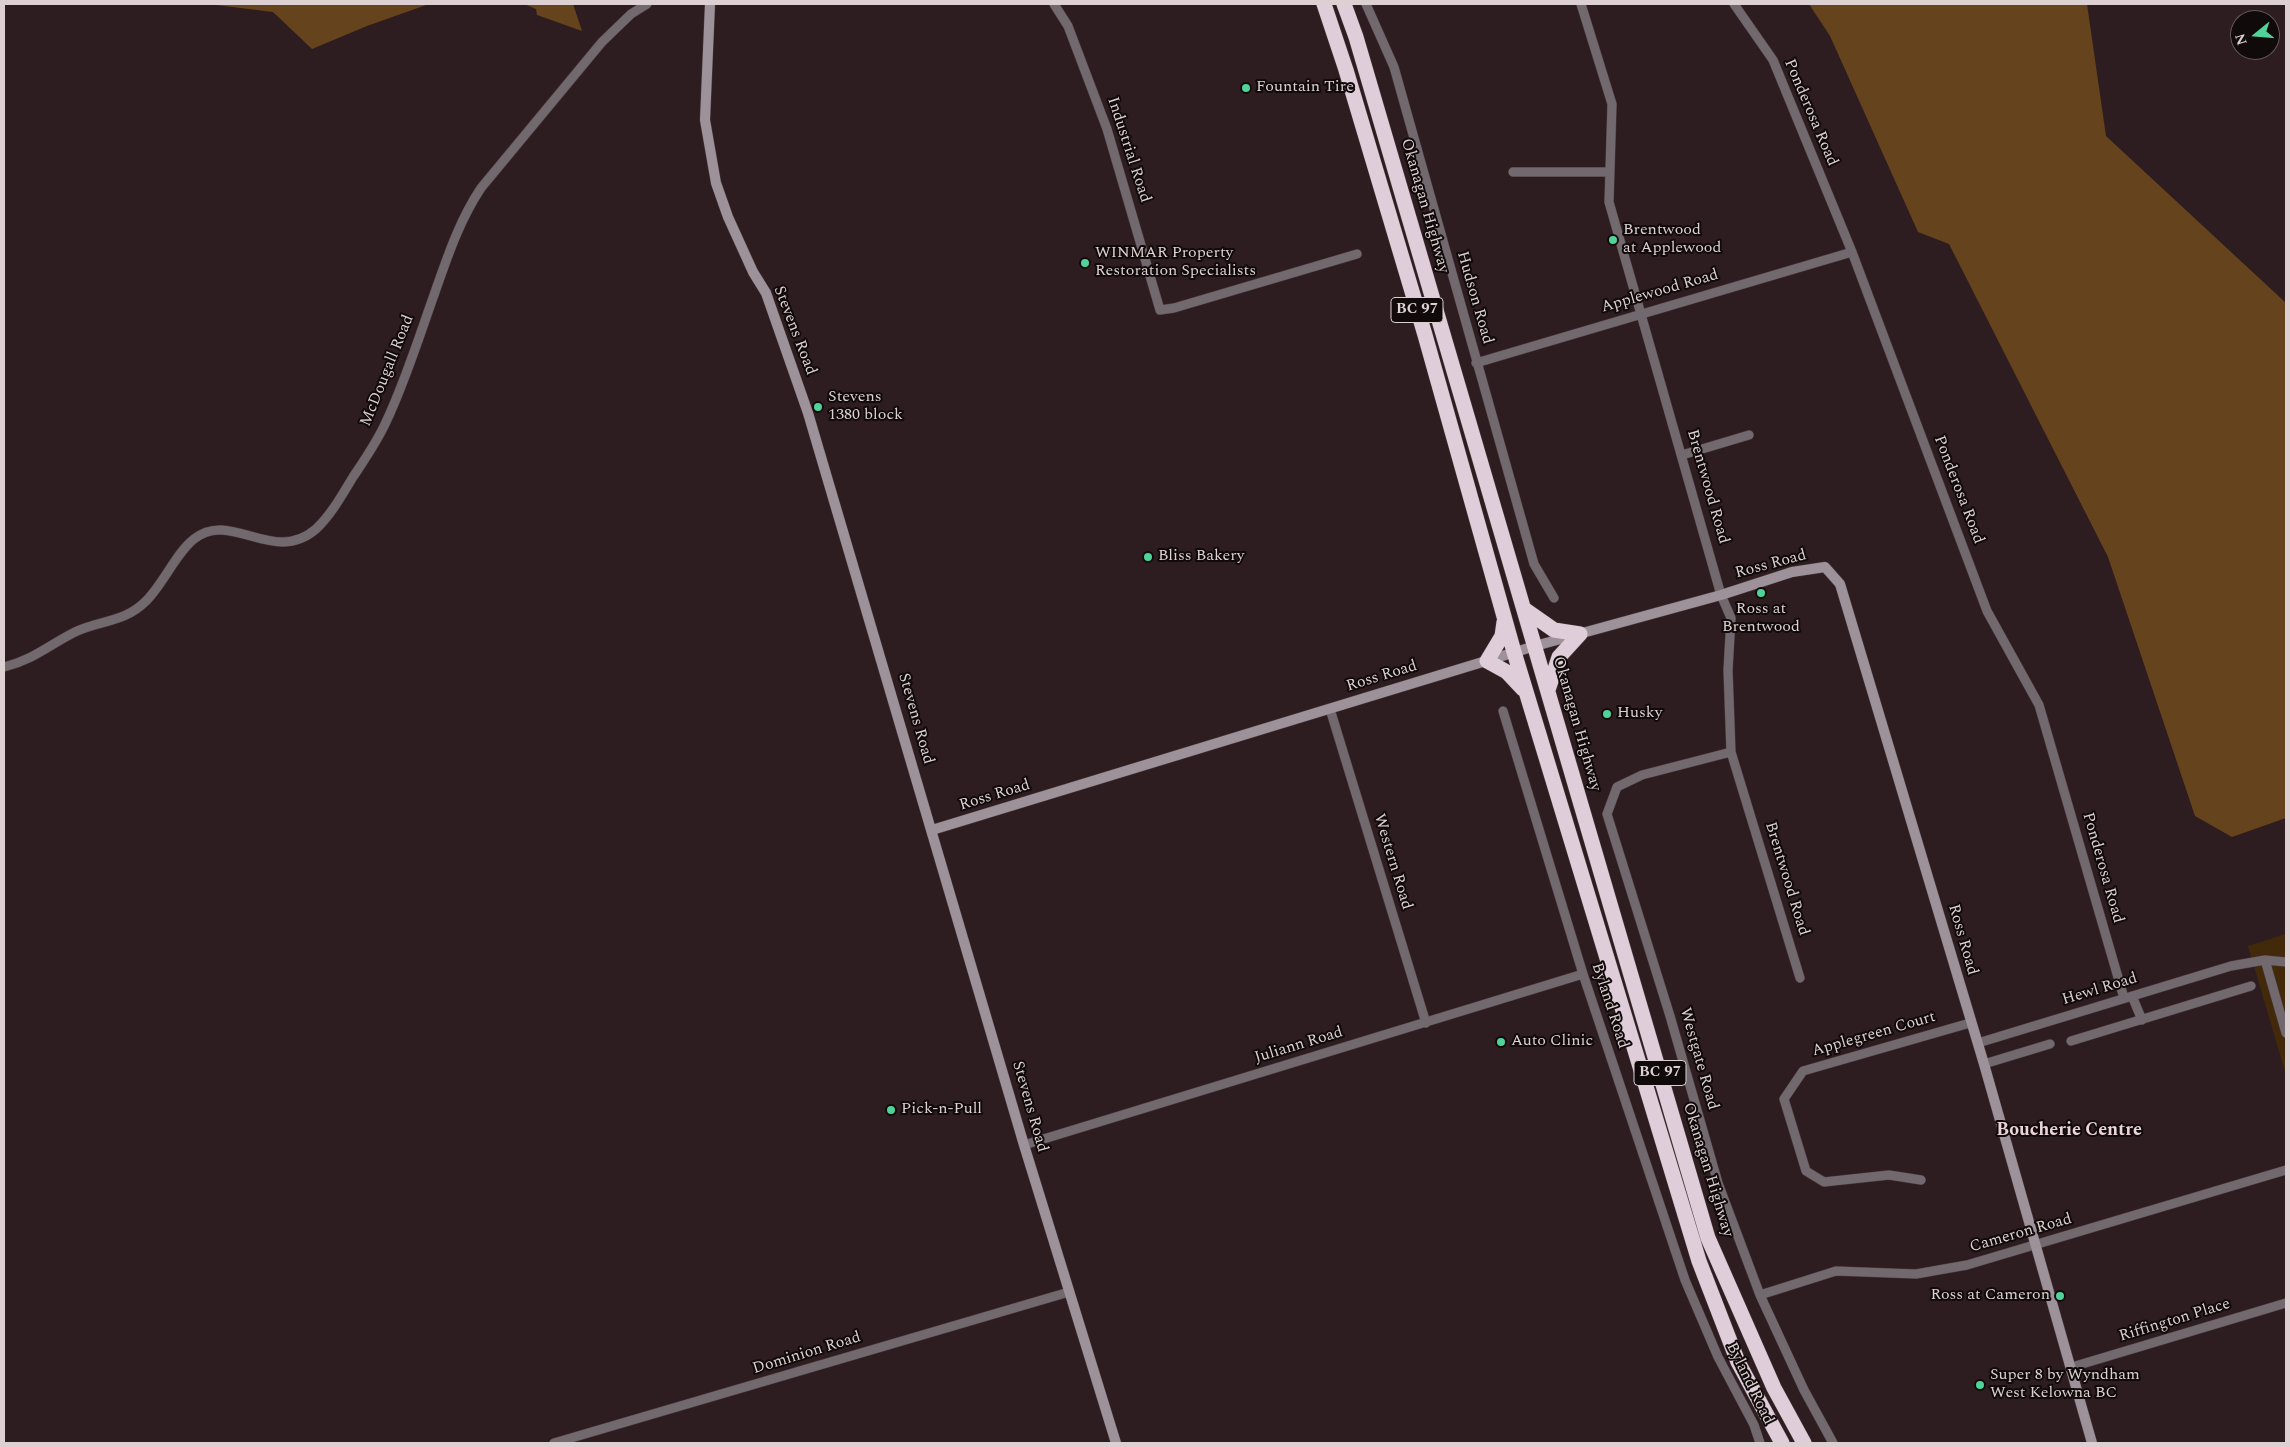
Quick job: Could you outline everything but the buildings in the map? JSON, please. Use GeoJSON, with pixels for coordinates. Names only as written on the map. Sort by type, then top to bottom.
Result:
{"type":"FeatureCollection","features":[{"type":"Feature","properties":{"kind":"highway","name":"Okanagan Highway"},"geometry":{"type":"LineString","coordinates":[[1324,4],[1346,70],[1419,316],[1514,652],[1699,1261],[1738,1362],[1782,1443]]}},
{"type":"Feature","properties":{"kind":"highway","name":"Okanagan Highway"},"geometry":{"type":"LineString","coordinates":[[1344,4],[1535,646],[1708,1238],[1774,1388],[1804,1443]]}},
{"type":"Feature","properties":{"kind":"highway"},"geometry":{"type":"LineString","coordinates":[[1524,609],[1554,630],[1580,634]]}},
{"type":"Feature","properties":{"kind":"highway"},"geometry":{"type":"LineString","coordinates":[[1505,618],[1502,636],[1488,661],[1507,672],[1527,694]]}},
{"type":"Feature","properties":{"kind":"highway"},"geometry":{"type":"LineString","coordinates":[[1548,691],[1559,657],[1580,634]]}},
{"type":"Feature","properties":{"kind":"street","name":"McDougall Road"},"geometry":{"type":"LineString","coordinates":[[4,667],[36,656],[76,632],[117,620],[133,612],[162,583],[186,548],[200,534],[216,530],[228,530],[267,541],[287,543],[304,537],[316,529],[340,498],[386,424],[453,244],[470,205],[481,188],[602,42],[631,14],[646,4]]}},
{"type":"Feature","properties":{"kind":"street","name":"Stevens Road"},"geometry":{"type":"LineString","coordinates":[[710,4],[705,120],[716,183],[728,217],[753,272],[766,294],[808,413],[1024,1145],[1116,1443]]}},
{"type":"Feature","properties":{"kind":"street","name":"Industrial Road"},"geometry":{"type":"LineString","coordinates":[[1054,4],[1068,26],[1107,129],[1160,310],[1174,308],[1357,254]]}},
{"type":"Feature","properties":{"kind":"street","name":"Hudson Road"},"geometry":{"type":"LineString","coordinates":[[1366,4],[1394,67],[1534,564],[1554,598]]}},
{"type":"Feature","properties":{"kind":"street","name":"Brentwood Road"},"geometry":{"type":"LineString","coordinates":[[1581,4],[1612,104],[1609,202],[1721,595],[1731,618],[1728,670],[1731,752],[1800,978]]}},
{"type":"Feature","properties":{"kind":"street","name":"Ponderosa Road"},"geometry":{"type":"LineString","coordinates":[[1734,4],[1773,60],[1852,252],[1987,611],[2040,706],[2128,997],[2142,1020]]}},
{"type":"Feature","properties":{"kind":"street"},"geometry":{"type":"LineString","coordinates":[[1513,172],[1609,172]]}},
{"type":"Feature","properties":{"kind":"street","name":"Applewood Road"},"geometry":{"type":"LineString","coordinates":[[1476,363],[1852,252]]}},
{"type":"Feature","properties":{"kind":"street"},"geometry":{"type":"LineString","coordinates":[[1682,455],[1749,435]]}},
{"type":"Feature","properties":{"kind":"street","name":"Ross Road"},"geometry":{"type":"LineString","coordinates":[[932,830],[1514,652],[1721,595],[1792,572],[1825,567],[1840,584],[1970,1023],[1978,1043],[2072,1367],[2092,1443]]}},
{"type":"Feature","properties":{"kind":"street","name":"Western Road"},"geometry":{"type":"LineString","coordinates":[[1330,709],[1426,1023]]}},
{"type":"Feature","properties":{"kind":"street","name":"Byland Road"},"geometry":{"type":"LineString","coordinates":[[1503,712],[1582,974],[1684,1280],[1718,1357],[1754,1425],[1760,1443]]}},
{"type":"Feature","properties":{"kind":"street","name":"Westgate Road"},"geometry":{"type":"LineString","coordinates":[[1731,752],[1642,775],[1618,787],[1607,814],[1670,1016],[1718,1183],[1760,1295],[1804,1390],[1833,1443]]}},
{"type":"Feature","properties":{"kind":"street"},"geometry":{"type":"LineString","coordinates":[[2265,960],[2286,1033]]}},
{"type":"Feature","properties":{"kind":"street","name":"Hewl Road"},"geometry":{"type":"LineString","coordinates":[[1978,1043],[2230,966],[2265,960],[2286,962]]}},
{"type":"Feature","properties":{"kind":"street","name":"Juliann Road"},"geometry":{"type":"LineString","coordinates":[[1024,1145],[1582,974]]}},
{"type":"Feature","properties":{"kind":"street"},"geometry":{"type":"LineString","coordinates":[[2071,1041],[2251,986]]}},
{"type":"Feature","properties":{"kind":"street","name":"Applegreen Court"},"geometry":{"type":"LineString","coordinates":[[1921,1180],[1888,1175],[1824,1182],[1806,1170],[1784,1099],[1803,1071],[1970,1023]]}},
{"type":"Feature","properties":{"kind":"street"},"geometry":{"type":"LineString","coordinates":[[1984,1064],[2050,1044]]}},
{"type":"Feature","properties":{"kind":"street","name":"Cameron Road"},"geometry":{"type":"LineString","coordinates":[[1760,1295],[1836,1272],[1916,1274],[1968,1266],[2286,1170]]}},
{"type":"Feature","properties":{"kind":"street","name":"Dominion Road"},"geometry":{"type":"LineString","coordinates":[[554,1443],[1069,1292]]}},
{"type":"Feature","properties":{"kind":"street","name":"Riffington Place"},"geometry":{"type":"LineString","coordinates":[[2072,1367],[2286,1303]]}},
{"type":"Feature","properties":{"kind":"shaded area"},"geometry":{"type":"Polygon","coordinates":[[[208,4],[429,4],[367,26],[312,49],[273,12],[208,4]]]}},
{"type":"Feature","properties":{"kind":"shaded area"},"geometry":{"type":"Polygon","coordinates":[[[524,4],[573,4],[582,31],[537,15],[536,9],[524,4]]]}},
{"type":"Feature","properties":{"kind":"shaded area"},"geometry":{"type":"Polygon","coordinates":[[[1809,4],[2087,4],[2106,136],[2286,303],[2286,818],[2232,837],[2195,816],[2108,557],[1949,244],[1918,232],[1830,36],[1809,4]]]}},
{"type":"Feature","properties":{"kind":"shaded area"},"geometry":{"type":"Polygon","coordinates":[[[2286,934],[2286,1075],[2248,946],[2286,934]]]}},
{"type":"Feature","properties":{"kind":"place","name":"Fountain Tire"},"geometry":{"type":"Point","coordinates":[1246,88]}},
{"type":"Feature","properties":{"kind":"place","name":"Brentwood at Applewood"},"geometry":{"type":"Point","coordinates":[1613,240]}},
{"type":"Feature","properties":{"kind":"place","name":"WINMAR Property Restoration Specialists"},"geometry":{"type":"Point","coordinates":[1085,263]}},
{"type":"Feature","properties":{"kind":"place","name":"Stevens 1380 block"},"geometry":{"type":"Point","coordinates":[818,407]}},
{"type":"Feature","properties":{"kind":"place","name":"Bliss Bakery"},"geometry":{"type":"Point","coordinates":[1148,557]}},
{"type":"Feature","properties":{"kind":"place","name":"Ross at Brentwood"},"geometry":{"type":"Point","coordinates":[1761,593]}},
{"type":"Feature","properties":{"kind":"place","name":"Husky"},"geometry":{"type":"Point","coordinates":[1607,714]}},
{"type":"Feature","properties":{"kind":"place","name":"Auto Clinic"},"geometry":{"type":"Point","coordinates":[1501,1042]}},
{"type":"Feature","properties":{"kind":"place","name":"Pick-n-Pull"},"geometry":{"type":"Point","coordinates":[891,1110]}},
{"type":"Feature","properties":{"kind":"place","name":"Ross at Cameron"},"geometry":{"type":"Point","coordinates":[2060,1296]}},
{"type":"Feature","properties":{"kind":"place","name":"Super 8 by Wyndham West Kelowna BC"},"geometry":{"type":"Point","coordinates":[1980,1385]}},
{"type":"Feature","properties":{"kind":"district","name":"Boucherie Centre"},"geometry":{"type":"Point","coordinates":[2069,1131]}}]}
